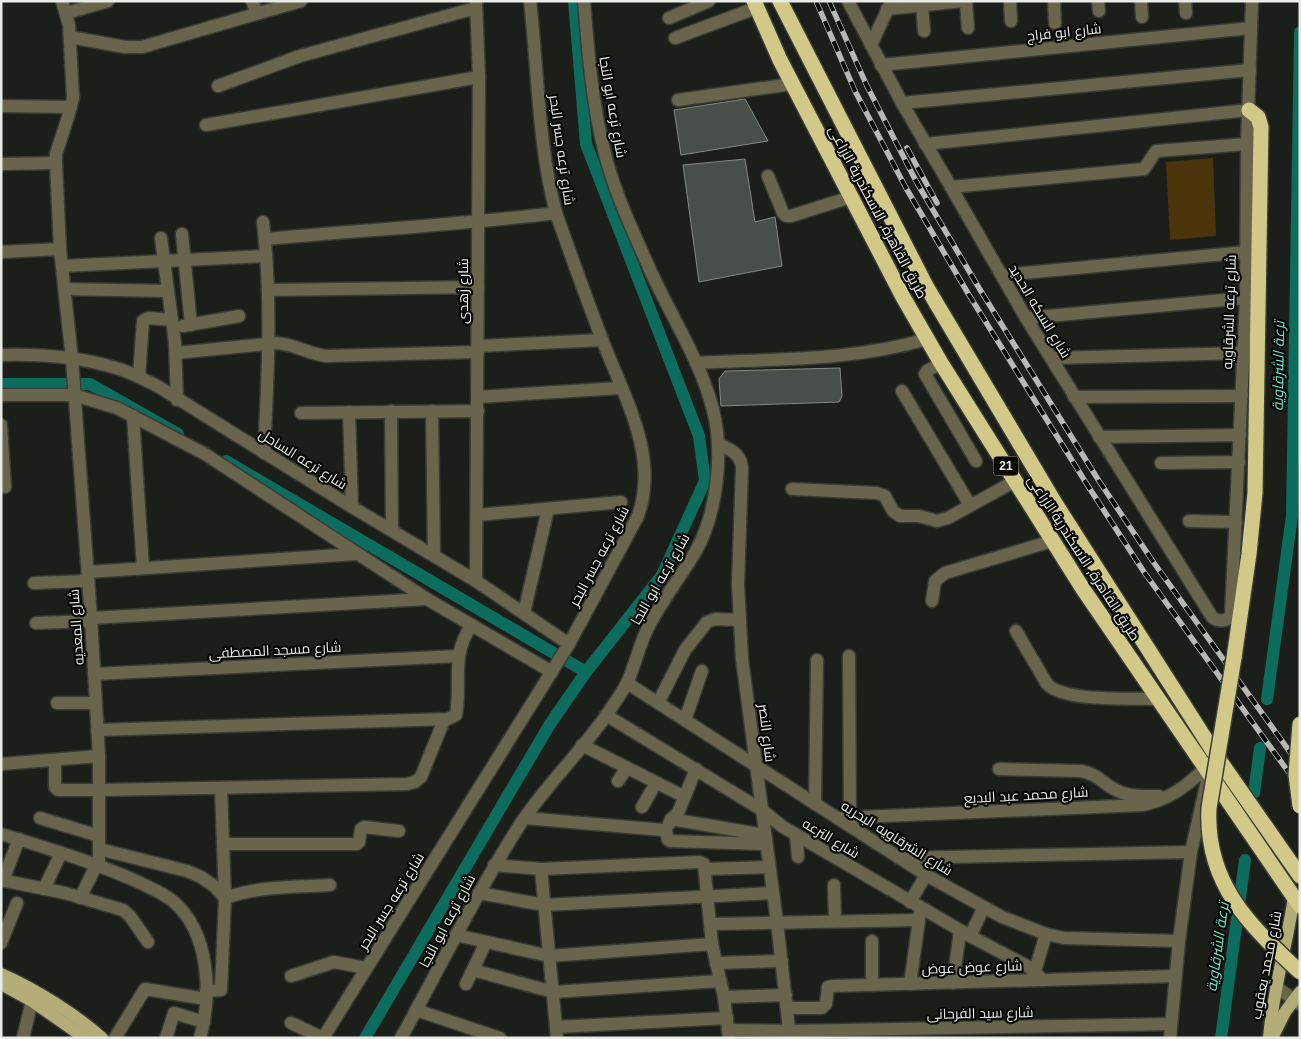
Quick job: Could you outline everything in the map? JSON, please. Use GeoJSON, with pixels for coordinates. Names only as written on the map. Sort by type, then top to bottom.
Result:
{"type":"FeatureCollection","features":[{"type":"Feature","properties":{"kind":"highway","name":"طريق القاهرة, الاسكندرية الزراعى"},"geometry":{"type":"LineString","coordinates":[[780,1],[926,286],[1045,487],[1215,754],[1300,876]]}},
{"type":"Feature","properties":{"kind":"highway","name":"طريق القاهرة, الاسكندرية الزراعى"},"geometry":{"type":"LineString","coordinates":[[755,5],[792,84],[903,298],[941,363],[1052,541],[1206,772],[1297,902]]}},
{"type":"Feature","properties":{"kind":"highway"},"geometry":{"type":"LineString","coordinates":[[1249,110],[1258,118],[1262,127],[1256,468],[1249,554],[1208,823],[1216,864],[1224,884],[1240,911],[1250,924],[1300,972]]}},
{"type":"Feature","properties":{"kind":"highway"},"geometry":{"type":"LineString","coordinates":[[1300,724],[1296,774],[1300,806]]}},
{"type":"Feature","properties":{"kind":"main road","name":"شارع محمد يعقوب"},"geometry":{"type":"LineString","coordinates":[[1270,1038],[1276,987],[1297,902]]}},
{"type":"Feature","properties":{"kind":"main road"},"geometry":{"type":"LineString","coordinates":[[1,974],[31,989],[89,1027],[102,1038]]}},
{"type":"Feature","properties":{"kind":"main road"},"geometry":{"type":"LineString","coordinates":[[1,984],[32,1001],[85,1038]]}},
{"type":"Feature","properties":{"kind":"main road","name":"شارع محمد يعقوب"},"geometry":{"type":"LineString","coordinates":[[1270,1038],[1298,998]]}},
{"type":"Feature","properties":{"kind":"street","name":"شارع المعديه"},"geometry":{"type":"LineString","coordinates":[[62,1],[67,14],[70,37],[73,98],[57,149],[56,164],[60,249],[72,362],[91,619],[99,790],[98,864]]}},
{"type":"Feature","properties":{"kind":"street"},"geometry":{"type":"LineString","coordinates":[[67,14],[108,1]]}},
{"type":"Feature","properties":{"kind":"street"},"geometry":{"type":"LineString","coordinates":[[70,37],[125,47],[142,47],[254,7],[301,1]]}},
{"type":"Feature","properties":{"kind":"street","name":"شارع ترعه جسر البحر"},"geometry":{"type":"LineString","coordinates":[[323,1038],[569,644],[637,518],[643,503],[645,488],[642,449],[638,433],[556,214],[545,159],[530,1]]}},
{"type":"Feature","properties":{"kind":"street","name":"شارع ترعه ابو النجا"},"geometry":{"type":"LineString","coordinates":[[400,1038],[494,865],[525,818],[606,716],[627,683],[645,633],[696,550],[705,530],[715,488],[718,444],[714,413],[705,382],[647,264],[615,185],[604,150],[592,84],[584,1]]}},
{"type":"Feature","properties":{"kind":"street"},"geometry":{"type":"LineString","coordinates":[[669,18],[710,1]]}},
{"type":"Feature","properties":{"kind":"street","name":"شارع السكه الحديد"},"geometry":{"type":"LineString","coordinates":[[848,1],[880,65],[1026,318],[1212,617],[1224,620]]}},
{"type":"Feature","properties":{"kind":"street"},"geometry":{"type":"LineString","coordinates":[[871,45],[889,5],[922,5],[964,1],[968,28]]}},
{"type":"Feature","properties":{"kind":"street"},"geometry":{"type":"LineString","coordinates":[[1010,1],[1011,21]]}},
{"type":"Feature","properties":{"kind":"street"},"geometry":{"type":"LineString","coordinates":[[1054,1],[1055,23]]}},
{"type":"Feature","properties":{"kind":"street"},"geometry":{"type":"LineString","coordinates":[[1141,1],[1142,17]]}},
{"type":"Feature","properties":{"kind":"street","name":"شارع ترعه الشرقاويه"},"geometry":{"type":"LineString","coordinates":[[1224,620],[1231,615],[1242,396],[1246,298],[1247,144],[1252,1]]}},
{"type":"Feature","properties":{"kind":"street"},"geometry":{"type":"LineString","coordinates":[[218,86],[300,56],[476,5]]}},
{"type":"Feature","properties":{"kind":"street","name":"شارع زهدى"},"geometry":{"type":"LineString","coordinates":[[476,5],[479,77],[476,580]]}},
{"type":"Feature","properties":{"kind":"street"},"geometry":{"type":"LineString","coordinates":[[675,38],[755,5]]}},
{"type":"Feature","properties":{"kind":"street"},"geometry":{"type":"LineString","coordinates":[[922,5],[924,31]]}},
{"type":"Feature","properties":{"kind":"street","name":"شارع ابو فراج"},"geometry":{"type":"LineString","coordinates":[[880,65],[1251,28]]}},
{"type":"Feature","properties":{"kind":"street"},"geometry":{"type":"LineString","coordinates":[[902,103],[1250,70]]}},
{"type":"Feature","properties":{"kind":"street"},"geometry":{"type":"LineString","coordinates":[[206,125],[479,77]]}},
{"type":"Feature","properties":{"kind":"street"},"geometry":{"type":"LineString","coordinates":[[678,100],[792,84]]}},
{"type":"Feature","properties":{"kind":"street"},"geometry":{"type":"LineString","coordinates":[[1,106],[71,107]]}},
{"type":"Feature","properties":{"kind":"street"},"geometry":{"type":"LineString","coordinates":[[925,144],[1249,110]]}},
{"type":"Feature","properties":{"kind":"street"},"geometry":{"type":"LineString","coordinates":[[951,186],[1144,169],[1156,150],[1247,144]]}},
{"type":"Feature","properties":{"kind":"street"},"geometry":{"type":"LineString","coordinates":[[1,164],[56,164]]}},
{"type":"Feature","properties":{"kind":"street"},"geometry":{"type":"LineString","coordinates":[[768,176],[783,213],[786,216],[851,197]]}},
{"type":"Feature","properties":{"kind":"street"},"geometry":{"type":"LineString","coordinates":[[265,239],[478,223],[556,214]]}},
{"type":"Feature","properties":{"kind":"street"},"geometry":{"type":"LineString","coordinates":[[263,222],[269,290],[269,343],[264,453]]}},
{"type":"Feature","properties":{"kind":"street"},"geometry":{"type":"LineString","coordinates":[[182,234],[191,325]]}},
{"type":"Feature","properties":{"kind":"street"},"geometry":{"type":"LineString","coordinates":[[161,238],[176,353],[177,400]]}},
{"type":"Feature","properties":{"kind":"street"},"geometry":{"type":"LineString","coordinates":[[1,252],[60,249]]}},
{"type":"Feature","properties":{"kind":"street"},"geometry":{"type":"LineString","coordinates":[[1002,275],[1246,252]]}},
{"type":"Feature","properties":{"kind":"street"},"geometry":{"type":"LineString","coordinates":[[62,266],[266,256]]}},
{"type":"Feature","properties":{"kind":"street"},"geometry":{"type":"LineString","coordinates":[[269,290],[478,287]]}},
{"type":"Feature","properties":{"kind":"street"},"geometry":{"type":"LineString","coordinates":[[65,289],[168,291]]}},
{"type":"Feature","properties":{"kind":"street"},"geometry":{"type":"LineString","coordinates":[[1026,318],[1246,298]]}},
{"type":"Feature","properties":{"kind":"street"},"geometry":{"type":"LineString","coordinates":[[139,376],[144,320],[148,318],[172,324],[191,325],[239,316]]}},
{"type":"Feature","properties":{"kind":"street"},"geometry":{"type":"LineString","coordinates":[[696,363],[856,354],[889,349],[927,339]]}},
{"type":"Feature","properties":{"kind":"street"},"geometry":{"type":"LineString","coordinates":[[176,353],[283,343],[306,352],[326,356],[478,349],[602,340]]}},
{"type":"Feature","properties":{"kind":"street"},"geometry":{"type":"LineString","coordinates":[[1051,358],[1243,353]]}},
{"type":"Feature","properties":{"kind":"street","name":"شارع ترعه الساحل"},"geometry":{"type":"LineString","coordinates":[[1,355],[19,355],[72,362],[95,362],[139,376],[352,507],[476,580],[569,644]]}},
{"type":"Feature","properties":{"kind":"street"},"geometry":{"type":"LineString","coordinates":[[941,363],[925,374],[976,461]]}},
{"type":"Feature","properties":{"kind":"street"},"geometry":{"type":"LineString","coordinates":[[478,397],[620,388]]}},
{"type":"Feature","properties":{"kind":"street"},"geometry":{"type":"LineString","coordinates":[[1,395],[74,391],[133,416],[205,454],[356,554],[552,672]]}},
{"type":"Feature","properties":{"kind":"street"},"geometry":{"type":"LineString","coordinates":[[902,391],[970,505]]}},
{"type":"Feature","properties":{"kind":"street"},"geometry":{"type":"LineString","coordinates":[[1074,397],[1242,396]]}},
{"type":"Feature","properties":{"kind":"street"},"geometry":{"type":"LineString","coordinates":[[432,410],[434,556]]}},
{"type":"Feature","properties":{"kind":"street"},"geometry":{"type":"LineString","coordinates":[[301,413],[478,410]]}},
{"type":"Feature","properties":{"kind":"street"},"geometry":{"type":"LineString","coordinates":[[391,411],[392,530]]}},
{"type":"Feature","properties":{"kind":"street"},"geometry":{"type":"LineString","coordinates":[[349,412],[352,507]]}},
{"type":"Feature","properties":{"kind":"street"},"geometry":{"type":"LineString","coordinates":[[133,416],[143,568]]}},
{"type":"Feature","properties":{"kind":"street"},"geometry":{"type":"LineString","coordinates":[[1,424],[5,488]]}},
{"type":"Feature","properties":{"kind":"street"},"geometry":{"type":"LineString","coordinates":[[1099,438],[1240,435]]}},
{"type":"Feature","properties":{"kind":"street","name":"شارع النصر"},"geometry":{"type":"LineString","coordinates":[[718,444],[737,454],[742,467],[738,584],[742,659],[790,1034]]}},
{"type":"Feature","properties":{"kind":"street"},"geometry":{"type":"LineString","coordinates":[[1161,463],[1239,462]]}},
{"type":"Feature","properties":{"kind":"street"},"geometry":{"type":"LineString","coordinates":[[792,489],[877,493],[887,499],[897,516],[919,516],[936,521],[948,518],[1015,481]]}},
{"type":"Feature","properties":{"kind":"street"},"geometry":{"type":"LineString","coordinates":[[477,515],[621,502]]}},
{"type":"Feature","properties":{"kind":"street"},"geometry":{"type":"LineString","coordinates":[[524,613],[548,509]]}},
{"type":"Feature","properties":{"kind":"street"},"geometry":{"type":"LineString","coordinates":[[1189,521],[1236,522]]}},
{"type":"Feature","properties":{"kind":"street"},"geometry":{"type":"LineString","coordinates":[[932,601],[935,582],[941,575],[1052,541]]}},
{"type":"Feature","properties":{"kind":"street"},"geometry":{"type":"LineString","coordinates":[[34,583],[143,568],[356,554]]}},
{"type":"Feature","properties":{"kind":"street"},"geometry":{"type":"LineString","coordinates":[[36,623],[428,599]]}},
{"type":"Feature","properties":{"kind":"street"},"geometry":{"type":"LineString","coordinates":[[658,703],[685,650],[707,622],[715,619],[739,620]]}},
{"type":"Feature","properties":{"kind":"street"},"geometry":{"type":"LineString","coordinates":[[97,730],[444,720],[452,718],[456,715],[458,656],[464,637],[472,624]]}},
{"type":"Feature","properties":{"kind":"street"},"geometry":{"type":"LineString","coordinates":[[1016,631],[1047,684],[1054,690],[1074,696],[1157,699]]}},
{"type":"Feature","properties":{"kind":"street","name":"شارع مسجد المصطفى"},"geometry":{"type":"LineString","coordinates":[[94,674],[458,656]]}},
{"type":"Feature","properties":{"kind":"street"},"geometry":{"type":"LineString","coordinates":[[844,818],[850,656]]}},
{"type":"Feature","properties":{"kind":"street"},"geometry":{"type":"LineString","coordinates":[[814,804],[816,660]]}},
{"type":"Feature","properties":{"kind":"street"},"geometry":{"type":"LineString","coordinates":[[685,720],[702,671]]}},
{"type":"Feature","properties":{"kind":"street","name":"شارع الشرقاويه البحريه"},"geometry":{"type":"LineString","coordinates":[[627,683],[814,804],[844,818],[899,858],[1002,917],[1046,934],[1081,940],[1179,941]]}},
{"type":"Feature","properties":{"kind":"street"},"geometry":{"type":"LineString","coordinates":[[57,703],[96,703]]}},
{"type":"Feature","properties":{"kind":"street","name":"شارع الترعه"},"geometry":{"type":"LineString","coordinates":[[606,716],[762,810],[777,823],[916,910],[1030,967],[1039,976]]}},
{"type":"Feature","properties":{"kind":"street"},"geometry":{"type":"LineString","coordinates":[[55,760],[55,787],[57,789],[99,790],[407,784],[415,782],[421,777],[444,720]]}},
{"type":"Feature","properties":{"kind":"street"},"geometry":{"type":"LineString","coordinates":[[582,745],[683,796]]}},
{"type":"Feature","properties":{"kind":"street"},"geometry":{"type":"LineString","coordinates":[[2,764],[98,756]]}},
{"type":"Feature","properties":{"kind":"street"},"geometry":{"type":"LineString","coordinates":[[618,781],[627,768]]}},
{"type":"Feature","properties":{"kind":"street"},"geometry":{"type":"LineString","coordinates":[[998,768],[1081,771],[1094,774],[1124,794],[1172,796]]}},
{"type":"Feature","properties":{"kind":"street"},"geometry":{"type":"LineString","coordinates":[[696,769],[683,796],[678,813],[671,818],[666,831],[669,841],[700,842],[766,839]]}},
{"type":"Feature","properties":{"kind":"street"},"geometry":{"type":"LineString","coordinates":[[1170,1038],[1175,976],[1191,852],[1206,772]]}},
{"type":"Feature","properties":{"kind":"street","name":"شارع محمد عبد البديع"},"geometry":{"type":"LineString","coordinates":[[844,818],[1137,805],[1152,803],[1172,796],[1206,772]]}},
{"type":"Feature","properties":{"kind":"street"},"geometry":{"type":"LineString","coordinates":[[642,807],[656,783]]}},
{"type":"Feature","properties":{"kind":"street"},"geometry":{"type":"LineString","coordinates":[[115,1038],[145,989],[206,995],[221,990],[225,898],[221,788]]}},
{"type":"Feature","properties":{"kind":"street"},"geometry":{"type":"LineString","coordinates":[[40,818],[99,842],[187,871],[207,882],[225,898]]}},
{"type":"Feature","properties":{"kind":"street"},"geometry":{"type":"LineString","coordinates":[[525,818],[666,831]]}},
{"type":"Feature","properties":{"kind":"street"},"geometry":{"type":"LineString","coordinates":[[671,818],[766,839]]}},
{"type":"Feature","properties":{"kind":"street"},"geometry":{"type":"LineString","coordinates":[[700,824],[700,842]]}},
{"type":"Feature","properties":{"kind":"street"},"geometry":{"type":"LineString","coordinates":[[222,844],[357,844],[361,829],[364,827],[399,831]]}},
{"type":"Feature","properties":{"kind":"street"},"geometry":{"type":"LineString","coordinates":[[1,834],[98,864],[162,893],[175,903],[186,915],[194,929],[205,965],[206,995],[204,1022],[200,1038]]}},
{"type":"Feature","properties":{"kind":"street"},"geometry":{"type":"LineString","coordinates":[[796,834],[798,857]]}},
{"type":"Feature","properties":{"kind":"street"},"geometry":{"type":"LineString","coordinates":[[19,839],[2,880],[44,888],[127,913],[148,942]]}},
{"type":"Feature","properties":{"kind":"street"},"geometry":{"type":"LineString","coordinates":[[899,858],[1191,852]]}},
{"type":"Feature","properties":{"kind":"street"},"geometry":{"type":"LineString","coordinates":[[44,888],[61,853]]}},
{"type":"Feature","properties":{"kind":"street"},"geometry":{"type":"LineString","coordinates":[[494,865],[541,869],[700,862],[704,864],[712,944],[724,997],[728,1029]]}},
{"type":"Feature","properties":{"kind":"street"},"geometry":{"type":"LineString","coordinates":[[80,898],[98,864]]}},
{"type":"Feature","properties":{"kind":"street"},"geometry":{"type":"LineString","coordinates":[[705,869],[769,867]]}},
{"type":"Feature","properties":{"kind":"street"},"geometry":{"type":"LineString","coordinates":[[541,869],[557,1033]]}},
{"type":"Feature","properties":{"kind":"street"},"geometry":{"type":"LineString","coordinates":[[910,984],[916,910],[926,874]]}},
{"type":"Feature","properties":{"kind":"street"},"geometry":{"type":"LineString","coordinates":[[225,898],[265,888],[330,885]]}},
{"type":"Feature","properties":{"kind":"street"},"geometry":{"type":"LineString","coordinates":[[834,885],[835,921]]}},
{"type":"Feature","properties":{"kind":"street"},"geometry":{"type":"LineString","coordinates":[[479,893],[544,905],[773,893]]}},
{"type":"Feature","properties":{"kind":"street"},"geometry":{"type":"LineString","coordinates":[[1,943],[17,903]]}},
{"type":"Feature","properties":{"kind":"street"},"geometry":{"type":"LineString","coordinates":[[953,983],[965,934],[984,907]]}},
{"type":"Feature","properties":{"kind":"street"},"geometry":{"type":"LineString","coordinates":[[710,924],[835,921],[916,910]]}},
{"type":"Feature","properties":{"kind":"street"},"geometry":{"type":"LineString","coordinates":[[1039,976],[1046,934]]}},
{"type":"Feature","properties":{"kind":"street"},"geometry":{"type":"LineString","coordinates":[[456,936],[550,956],[712,944]]}},
{"type":"Feature","properties":{"kind":"street"},"geometry":{"type":"LineString","coordinates":[[872,941],[872,985]]}},
{"type":"Feature","properties":{"kind":"street"},"geometry":{"type":"LineString","coordinates":[[466,984],[486,942]]}},
{"type":"Feature","properties":{"kind":"street"},"geometry":{"type":"LineString","coordinates":[[716,963],[782,961]]}},
{"type":"Feature","properties":{"kind":"street"},"geometry":{"type":"LineString","coordinates":[[291,976],[334,962],[366,968]]}},
{"type":"Feature","properties":{"kind":"street"},"geometry":{"type":"LineString","coordinates":[[473,970],[553,992],[720,981]]}},
{"type":"Feature","properties":{"kind":"street","name":"شارع عوض عوض"},"geometry":{"type":"LineString","coordinates":[[786,1002],[822,1008],[826,1004],[828,987],[953,983],[1039,976],[1175,976]]}},
{"type":"Feature","properties":{"kind":"street"},"geometry":{"type":"LineString","coordinates":[[1276,987],[1298,998]]}},
{"type":"Feature","properties":{"kind":"street"},"geometry":{"type":"LineString","coordinates":[[724,997],[786,1002]]}},
{"type":"Feature","properties":{"kind":"street"},"geometry":{"type":"LineString","coordinates":[[23,1038],[32,1001]]}},
{"type":"Feature","properties":{"kind":"street"},"geometry":{"type":"LineString","coordinates":[[416,1010],[500,1038]]}},
{"type":"Feature","properties":{"kind":"street"},"geometry":{"type":"LineString","coordinates":[[166,1038],[174,1013],[204,1022]]}},
{"type":"Feature","properties":{"kind":"street"},"geometry":{"type":"LineString","coordinates":[[291,1023],[323,1038]]}},
{"type":"Feature","properties":{"kind":"street","name":"شارع سيد الفرحانى"},"geometry":{"type":"LineString","coordinates":[[557,1033],[728,1029],[790,1034],[1171,1024]]}},
{"type":"Feature","properties":{"kind":"shaded area"},"geometry":{"type":"Polygon","coordinates":[[[1213,158],[1216,236],[1170,240],[1166,162],[1213,158]]]}},
{"type":"Feature","properties":{"kind":"building"},"geometry":{"type":"Polygon","coordinates":[[[745,99],[768,141],[681,155],[674,110],[745,99]]]}},
{"type":"Feature","properties":{"kind":"building"},"geometry":{"type":"Polygon","coordinates":[[[745,159],[755,222],[775,217],[782,266],[699,282],[683,165],[745,159]]]}},
{"type":"Feature","properties":{"kind":"building"},"geometry":{"type":"Polygon","coordinates":[[[840,368],[842,396],[839,402],[721,406],[719,379],[725,371],[840,368]]]}},
{"type":"Feature","properties":{"kind":"waterway"},"geometry":{"type":"LineString","coordinates":[[365,1038],[550,724],[586,672],[662,575],[705,481],[699,436],[586,144],[574,1]]}},
{"type":"Feature","properties":{"kind":"waterway","name":"ترعة الشرقاوية"},"geometry":{"type":"LineString","coordinates":[[1267,699],[1292,516],[1300,32]]}},
{"type":"Feature","properties":{"kind":"waterway"},"geometry":{"type":"LineString","coordinates":[[1,384],[90,384],[178,434]]}},
{"type":"Feature","properties":{"kind":"waterway"},"geometry":{"type":"LineString","coordinates":[[226,461],[586,672]]}},
{"type":"Feature","properties":{"kind":"waterway","name":"ترعة الشرقاوية"},"geometry":{"type":"LineString","coordinates":[[1254,793],[1260,748]]}},
{"type":"Feature","properties":{"kind":"waterway","name":"ترعة الشرقاوية"},"geometry":{"type":"LineString","coordinates":[[1221,1038],[1245,860]]}},
{"type":"Feature","properties":{"kind":"railway"},"geometry":{"type":"LineString","coordinates":[[816,1],[855,91],[906,188],[969,295],[1144,572],[1300,788]]}},
{"type":"Feature","properties":{"kind":"railway"},"geometry":{"type":"LineString","coordinates":[[829,1],[867,86],[917,183],[979,288],[1099,481],[1154,563],[1300,766]]}},
{"type":"Feature","properties":{"kind":"railway"},"geometry":{"type":"LineString","coordinates":[[907,148],[937,203]]}}]}
